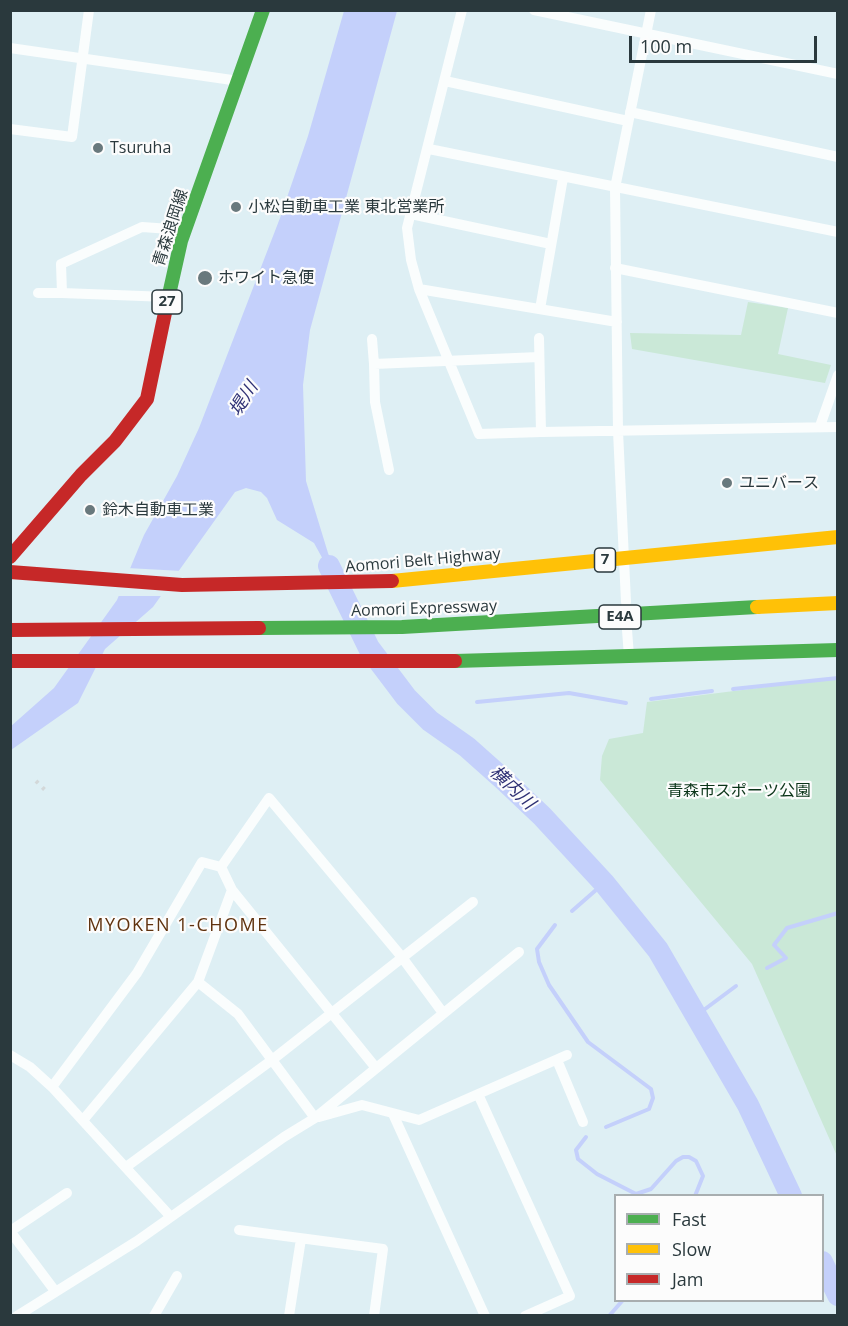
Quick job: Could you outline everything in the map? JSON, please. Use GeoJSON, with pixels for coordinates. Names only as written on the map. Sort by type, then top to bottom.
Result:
{"type":"FeatureCollection","features":[{"type":"Feature","properties":{"kind":"main road","name":"青森浪岡線"},"geometry":{"type":"LineString","coordinates":[[10,557],[147,399],[184,230],[263,10]]}},
{"type":"Feature","properties":{"kind":"main road","name":"Aomori Belt Highway"},"geometry":{"type":"LineString","coordinates":[[10,572],[182,585],[291,586],[373,583],[837,537]]}},
{"type":"Feature","properties":{"kind":"main road","name":"Aomori Expressway"},"geometry":{"type":"LineString","coordinates":[[10,630],[402,627],[837,603]]}},
{"type":"Feature","properties":{"kind":"main road"},"geometry":{"type":"LineString","coordinates":[[11,661],[428,662],[837,650]]}},
{"type":"Feature","properties":{"kind":"street"},"geometry":{"type":"LineString","coordinates":[[10,129],[72,137],[89,10]]}},
{"type":"Feature","properties":{"kind":"street"},"geometry":{"type":"LineString","coordinates":[[462,10],[429,149],[407,228],[411,260],[419,289],[479,434],[837,427]]}},
{"type":"Feature","properties":{"kind":"street"},"geometry":{"type":"LineString","coordinates":[[534,10],[646,36],[837,74]]}},
{"type":"Feature","properties":{"kind":"street"},"geometry":{"type":"LineString","coordinates":[[626,602],[618,430],[615,188],[651,10]]}},
{"type":"Feature","properties":{"kind":"street"},"geometry":{"type":"LineString","coordinates":[[10,48],[239,81]]}},
{"type":"Feature","properties":{"kind":"street"},"geometry":{"type":"LineString","coordinates":[[445,81],[837,157]]}},
{"type":"Feature","properties":{"kind":"street"},"geometry":{"type":"LineString","coordinates":[[429,149],[837,232]]}},
{"type":"Feature","properties":{"kind":"street"},"geometry":{"type":"LineString","coordinates":[[540,309],[563,177]]}},
{"type":"Feature","properties":{"kind":"street"},"geometry":{"type":"LineString","coordinates":[[411,214],[551,244]]}},
{"type":"Feature","properties":{"kind":"street"},"geometry":{"type":"LineString","coordinates":[[62,293],[61,264],[142,227],[184,230]]}},
{"type":"Feature","properties":{"kind":"street"},"geometry":{"type":"LineString","coordinates":[[615,268],[837,313]]}},
{"type":"Feature","properties":{"kind":"street"},"geometry":{"type":"LineString","coordinates":[[419,289],[617,322]]}},
{"type":"Feature","properties":{"kind":"street"},"geometry":{"type":"LineString","coordinates":[[38,293],[168,297]]}},
{"type":"Feature","properties":{"kind":"street"},"geometry":{"type":"LineString","coordinates":[[539,338],[541,432]]}},
{"type":"Feature","properties":{"kind":"street"},"geometry":{"type":"LineString","coordinates":[[372,339],[375,402],[389,470]]}},
{"type":"Feature","properties":{"kind":"street"},"geometry":{"type":"LineString","coordinates":[[374,364],[539,357]]}},
{"type":"Feature","properties":{"kind":"street"},"geometry":{"type":"LineString","coordinates":[[820,426],[837,375]]}},
{"type":"Feature","properties":{"kind":"street"},"geometry":{"type":"LineString","coordinates":[[627,630],[629,656]]}},
{"type":"Feature","properties":{"kind":"street"},"geometry":{"type":"LineString","coordinates":[[221,867],[268,798],[401,956],[443,1013]]}},
{"type":"Feature","properties":{"kind":"street"},"geometry":{"type":"LineString","coordinates":[[52,1087],[137,973],[202,862],[221,867],[232,890],[375,1068]]}},
{"type":"Feature","properties":{"kind":"street"},"geometry":{"type":"LineString","coordinates":[[84,1119],[198,982],[232,890]]}},
{"type":"Feature","properties":{"kind":"street"},"geometry":{"type":"LineString","coordinates":[[126,1167],[272,1060],[401,956],[473,902]]}},
{"type":"Feature","properties":{"kind":"street"},"geometry":{"type":"LineString","coordinates":[[18,1316],[137,1241],[284,1137],[315,1118],[519,952]]}},
{"type":"Feature","properties":{"kind":"street"},"geometry":{"type":"LineString","coordinates":[[198,982],[238,1014],[315,1118]]}},
{"type":"Feature","properties":{"kind":"street"},"geometry":{"type":"LineString","coordinates":[[10,1055],[52,1087],[84,1119],[170,1216]]}},
{"type":"Feature","properties":{"kind":"street"},"geometry":{"type":"LineString","coordinates":[[315,1118],[362,1106],[419,1120],[562,1058],[583,1122]]}},
{"type":"Feature","properties":{"kind":"street"},"geometry":{"type":"LineString","coordinates":[[478,1094],[570,1296],[525,1316]]}},
{"type":"Feature","properties":{"kind":"street"},"geometry":{"type":"LineString","coordinates":[[393,1114],[485,1316]]}},
{"type":"Feature","properties":{"kind":"street"},"geometry":{"type":"LineString","coordinates":[[55,1291],[11,1230],[67,1193]]}},
{"type":"Feature","properties":{"kind":"street"},"geometry":{"type":"LineString","coordinates":[[239,1230],[383,1249],[374,1316]]}},
{"type":"Feature","properties":{"kind":"street"},"geometry":{"type":"LineString","coordinates":[[289,1316],[301,1239]]}},
{"type":"Feature","properties":{"kind":"street"},"geometry":{"type":"LineString","coordinates":[[154,1316],[177,1276]]}},
{"type":"Feature","properties":{"kind":"green space"},"geometry":{"type":"Polygon","coordinates":[[[748,302],[788,308],[778,354],[831,365],[825,383],[632,349],[630,333],[741,335],[748,302]]]}},
{"type":"Feature","properties":{"kind":"green space","name":"青森市スポーツ公園"},"geometry":{"type":"Polygon","coordinates":[[[838,678],[837,1156],[752,964],[600,780],[602,756],[609,739],[643,733],[647,702],[838,678]]]}},
{"type":"Feature","properties":{"kind":"water","name":"堤川"},"geometry":{"type":"Polygon","coordinates":[[[344,11],[397,11],[310,330],[303,385],[306,481],[328,553],[347,603],[314,543],[277,520],[267,498],[261,492],[246,488],[235,492],[153,607],[105,649],[78,703],[11,750],[10,727],[54,688],[117,600],[144,535],[177,476],[199,428],[280,218],[308,136],[344,11]]]}},
{"type":"Feature","properties":{"kind":"pier"},"geometry":{"type":"Polygon","coordinates":[[[127,568],[182,571],[164,596],[116,596],[127,568]]]}},
{"type":"Feature","properties":{"kind":"waterway","name":"横内川"},"geometry":{"type":"LineString","coordinates":[[329,566],[369,648],[406,697],[430,721],[467,747],[542,816],[604,883],[658,950],[748,1105],[790,1194]]}},
{"type":"Feature","properties":{"kind":"waterway"},"geometry":{"type":"LineString","coordinates":[[733,689],[838,678]]}},
{"type":"Feature","properties":{"kind":"waterway"},"geometry":{"type":"LineString","coordinates":[[651,699],[712,691]]}},
{"type":"Feature","properties":{"kind":"waterway"},"geometry":{"type":"LineString","coordinates":[[477,702],[569,693],[626,703]]}},
{"type":"Feature","properties":{"kind":"waterway","name":"横内川"},"geometry":{"type":"LineString","coordinates":[[412,703],[423,703]]}},
{"type":"Feature","properties":{"kind":"waterway"},"geometry":{"type":"LineString","coordinates":[[572,911],[604,883]]}},
{"type":"Feature","properties":{"kind":"waterway"},"geometry":{"type":"LineString","coordinates":[[767,968],[786,958],[774,945],[787,928],[838,913]]}},
{"type":"Feature","properties":{"kind":"waterway"},"geometry":{"type":"LineString","coordinates":[[555,925],[537,949],[539,962],[549,985],[588,1042],[651,1089],[653,1098],[649,1109],[606,1127]]}},
{"type":"Feature","properties":{"kind":"waterway"},"geometry":{"type":"LineString","coordinates":[[697,1015],[736,986]]}},
{"type":"Feature","properties":{"kind":"waterway"},"geometry":{"type":"LineString","coordinates":[[586,1137],[576,1150],[578,1159],[597,1174],[636,1194]]}},
{"type":"Feature","properties":{"kind":"waterway"},"geometry":{"type":"LineString","coordinates":[[636,1194],[651,1189],[676,1161],[683,1157],[696,1161],[703,1176],[696,1194]]}},
{"type":"Feature","properties":{"kind":"waterway","name":"横内川"},"geometry":{"type":"LineString","coordinates":[[824,1266],[838,1295]]}},
{"type":"Feature","properties":{"kind":"waterway"},"geometry":{"type":"LineString","coordinates":[[609,1316],[621,1302]]}},
{"type":"Feature","properties":{"kind":"railway"},"geometry":{"type":"LineString","coordinates":[[36,781],[47,792]]}},
{"type":"Feature","properties":{"kind":"traffic: fast"},"geometry":{"type":"LineString","coordinates":[[166,308],[181,241],[263,10]]}},
{"type":"Feature","properties":{"kind":"traffic: fast"},"geometry":{"type":"LineString","coordinates":[[259,628],[402,627],[757,607]]}},
{"type":"Feature","properties":{"kind":"traffic: fast"},"geometry":{"type":"LineString","coordinates":[[455,661],[838,650]]}},
{"type":"Feature","properties":{"kind":"traffic: slow"},"geometry":{"type":"LineString","coordinates":[[392,581],[838,537]]}},
{"type":"Feature","properties":{"kind":"traffic: slow"},"geometry":{"type":"LineString","coordinates":[[757,607],[838,603]]}},
{"type":"Feature","properties":{"kind":"traffic: jam"},"geometry":{"type":"LineString","coordinates":[[10,557],[81,475],[115,441],[147,399],[166,308]]}},
{"type":"Feature","properties":{"kind":"traffic: jam"},"geometry":{"type":"LineString","coordinates":[[10,572],[182,585],[392,581]]}},
{"type":"Feature","properties":{"kind":"traffic: jam"},"geometry":{"type":"LineString","coordinates":[[10,630],[259,628]]}},
{"type":"Feature","properties":{"kind":"traffic: jam"},"geometry":{"type":"LineString","coordinates":[[10,661],[455,661]]}},
{"type":"Feature","properties":{"kind":"place","name":"Tsuruha"},"geometry":{"type":"Point","coordinates":[98,148]}},
{"type":"Feature","properties":{"kind":"place","name":"小松自動車工業 東北営業所"},"geometry":{"type":"Point","coordinates":[236,207]}},
{"type":"Feature","properties":{"kind":"place","name":"ホワイト急便"},"geometry":{"type":"Point","coordinates":[205,278]}},
{"type":"Feature","properties":{"kind":"place","name":"ユニバース"},"geometry":{"type":"Point","coordinates":[727,483]}},
{"type":"Feature","properties":{"kind":"place","name":"鈴木自動車工業"},"geometry":{"type":"Point","coordinates":[90,510]}},
{"type":"Feature","properties":{"kind":"district","name":"MYOKEN 1-CHOME"},"geometry":{"type":"Point","coordinates":[178,926]}}]}
